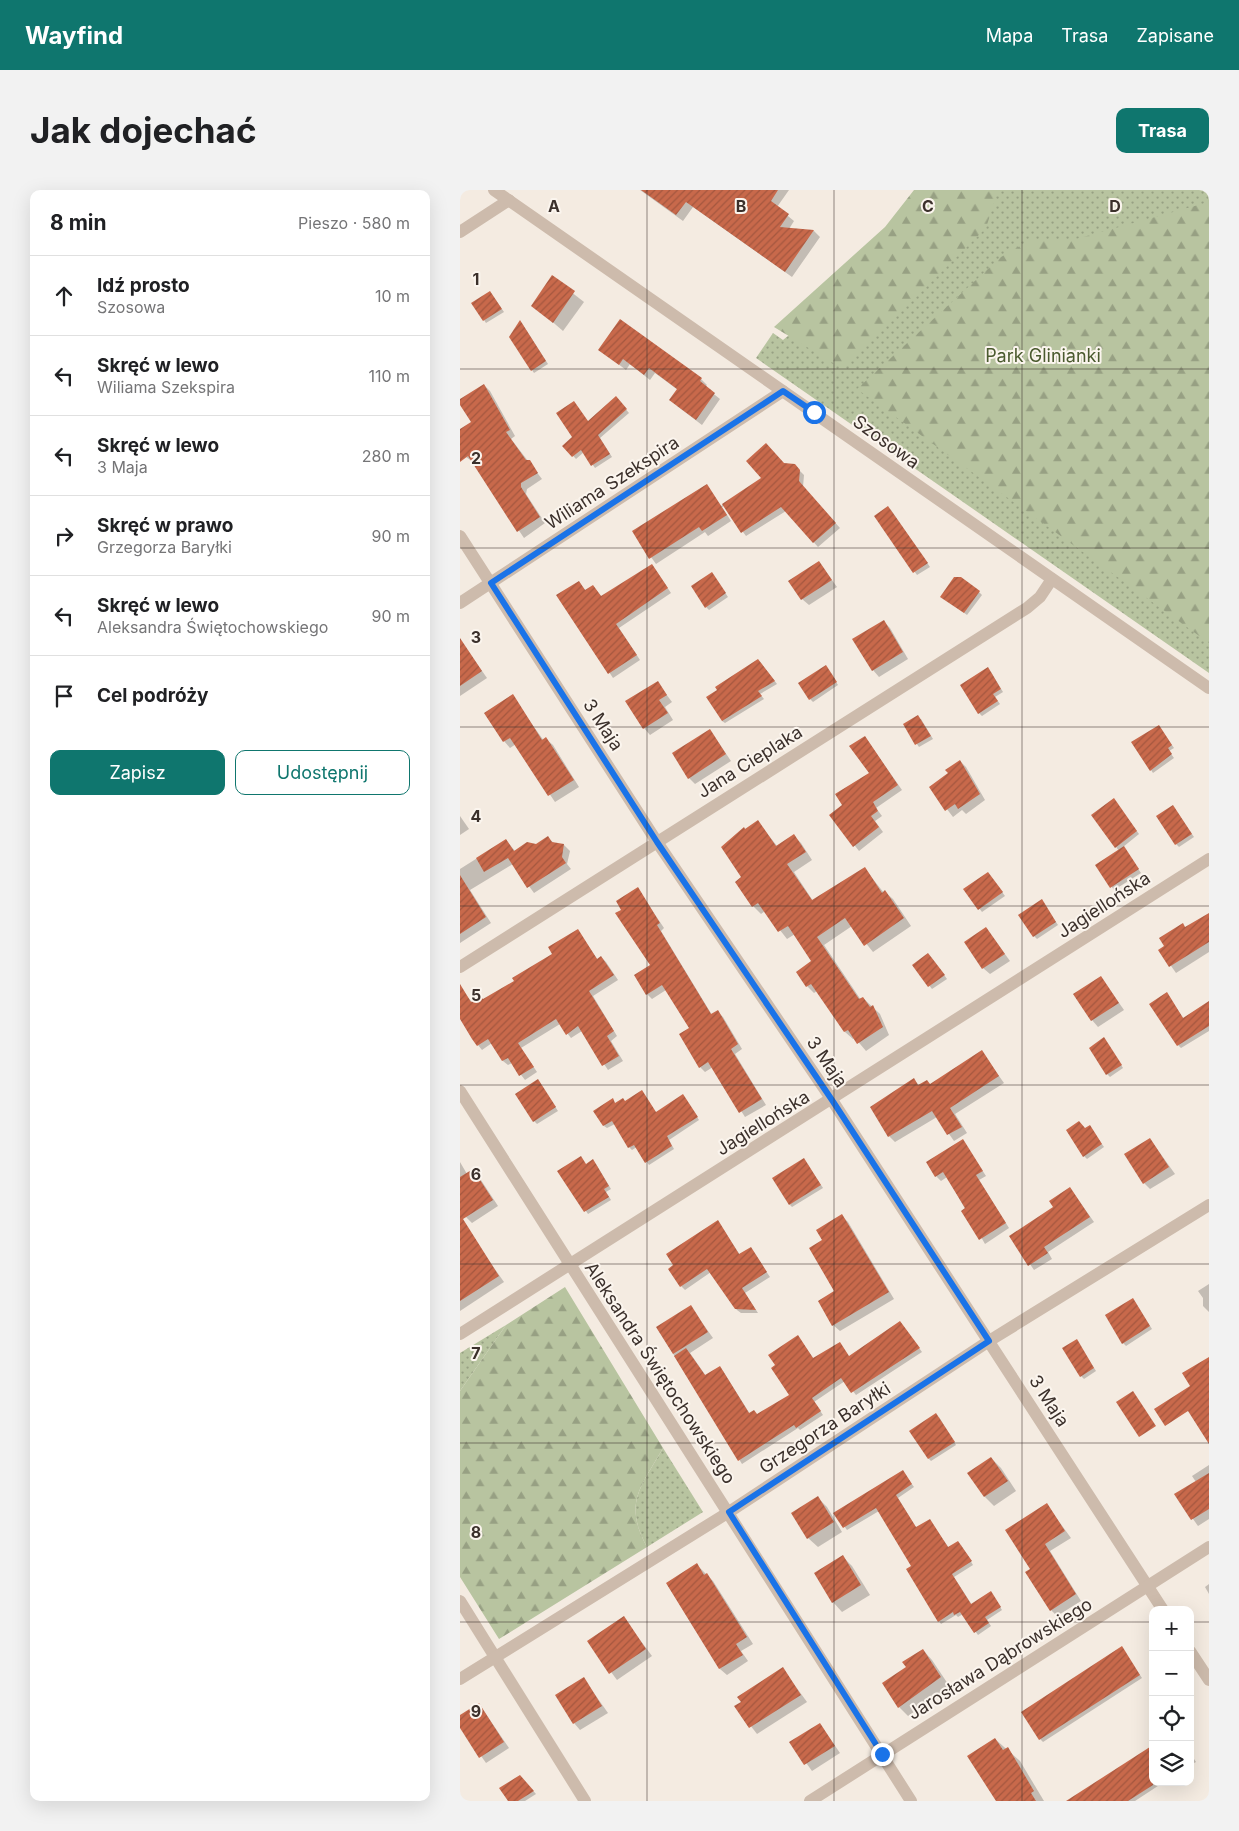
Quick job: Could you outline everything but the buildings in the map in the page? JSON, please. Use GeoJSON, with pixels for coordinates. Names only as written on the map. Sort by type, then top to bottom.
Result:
{"type":"FeatureCollection","features":[{"type":"Feature","properties":{"kind":"street","name":"Szosowa"},"geometry":{"type":"LineString","coordinates":[[494,190],[1209,688]]}},
{"type":"Feature","properties":{"kind":"street"},"geometry":{"type":"LineString","coordinates":[[460,232],[508,200]]}},
{"type":"Feature","properties":{"kind":"street","name":"Wiliama Szekspira"},"geometry":{"type":"LineString","coordinates":[[460,603],[783,391]]}},
{"type":"Feature","properties":{"kind":"street","name":"3 Maja"},"geometry":{"type":"LineString","coordinates":[[460,536],[657,842],[832,1100],[1161,1606]]}},
{"type":"Feature","properties":{"kind":"street","name":"Jana Cieplaka"},"geometry":{"type":"LineString","coordinates":[[460,967],[1027,608],[1040,597],[1052,579]]}},
{"type":"Feature","properties":{"kind":"street","name":"Jagiellońska"},"geometry":{"type":"LineString","coordinates":[[460,1334],[832,1100],[1209,859]]}},
{"type":"Feature","properties":{"kind":"street","name":"Aleksandra Świętochowskiego"},"geometry":{"type":"LineString","coordinates":[[460,1091],[911,1801]]}},
{"type":"Feature","properties":{"kind":"street","name":"Grzegorza Baryłki"},"geometry":{"type":"LineString","coordinates":[[460,1679],[729,1512],[989,1341],[1209,1205]]}},
{"type":"Feature","properties":{"kind":"street","name":"Jarosława Dąbrowskiego"},"geometry":{"type":"LineString","coordinates":[[810,1801],[1209,1547]]}},
{"type":"Feature","properties":{"kind":"street"},"geometry":{"type":"LineString","coordinates":[[460,1601],[585,1801]]}},
{"type":"Feature","properties":{"kind":"street"},"geometry":{"type":"LineString","coordinates":[[1194,1657],[1209,1680]]}},
{"type":"Feature","properties":{"kind":"green space"},"geometry":{"type":"Polygon","coordinates":[[[914,190],[998,190],[986,228],[843,369],[774,327],[885,227],[914,190]]]}},
{"type":"Feature","properties":{"kind":"green space","name":"Park Glinianki"},"geometry":{"type":"Polygon","coordinates":[[[922,190],[1209,190],[1209,673],[756,358],[773,333],[783,340],[936,214],[922,190]]]}},
{"type":"Feature","properties":{"kind":"green space","name":"Park Glinianki"},"geometry":{"type":"Polygon","coordinates":[[[1209,202],[1209,643],[857,389],[1001,257],[1029,241],[1076,239],[1209,202]]]}},
{"type":"Feature","properties":{"kind":"green space"},"geometry":{"type":"Polygon","coordinates":[[[565,1287],[663,1448],[642,1485],[636,1507],[636,1518],[647,1547],[499,1639],[460,1577],[460,1391],[506,1325],[565,1287]]]}},
{"type":"Feature","properties":{"kind":"green space"},"geometry":{"type":"Polygon","coordinates":[[[506,1325],[460,1391],[460,1353],[506,1325]]]}},
{"type":"Feature","properties":{"kind":"green space"},"geometry":{"type":"Polygon","coordinates":[[[663,1448],[703,1512],[647,1547],[636,1518],[636,1507],[642,1485],[663,1448]]]}},
{"type":"Feature","properties":{"kind":"route"},"geometry":{"type":"LineString","coordinates":[[814,412],[783,391],[491,583],[657,842],[832,1100],[989,1341],[729,1512],[882,1754]]}}]}
